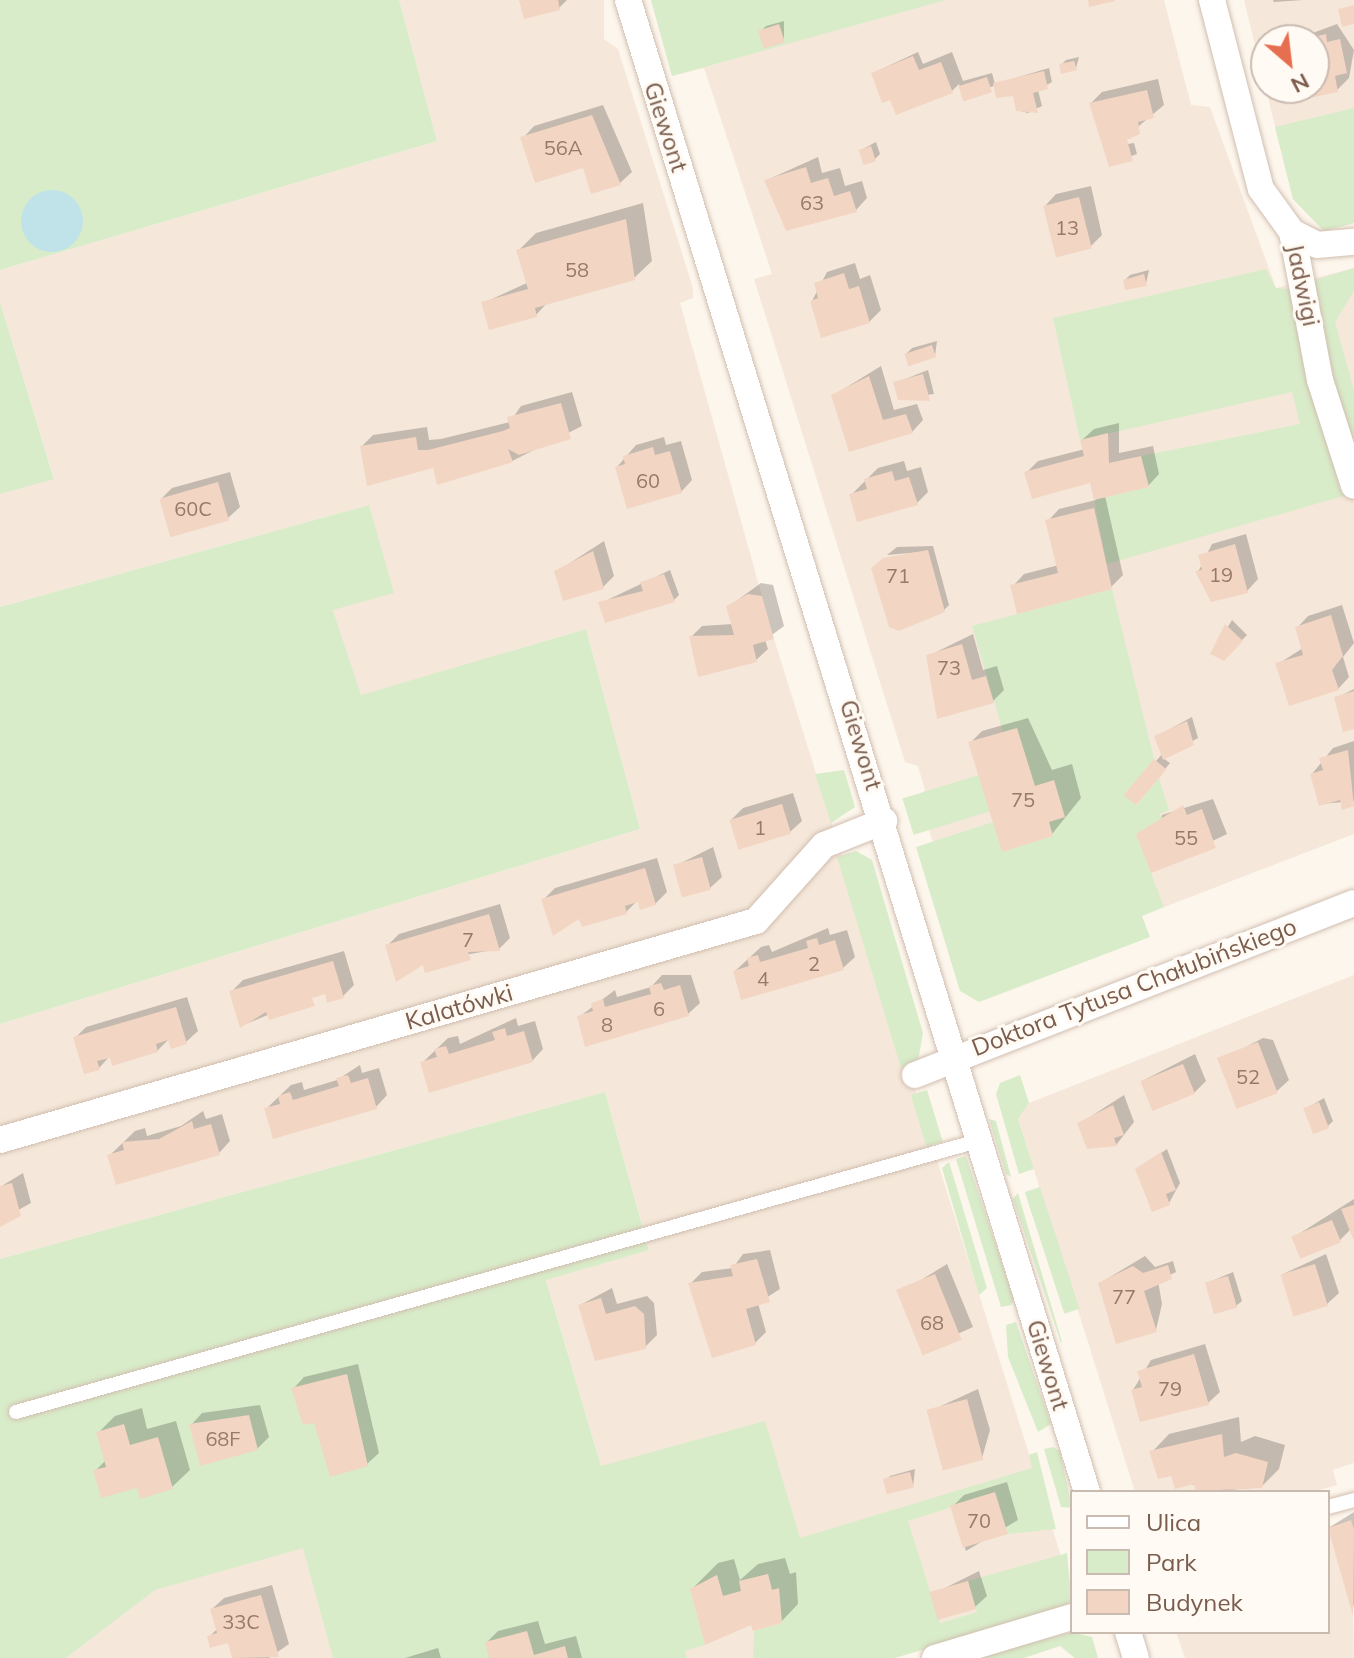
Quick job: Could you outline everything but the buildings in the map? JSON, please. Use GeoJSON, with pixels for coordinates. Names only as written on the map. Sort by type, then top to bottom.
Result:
{"type":"FeatureCollection","features":[{"type":"Feature","properties":{"kind":"street","name":"Giewont"},"geometry":{"type":"LineString","coordinates":[[628,0],[884,821],[1086,1490]]}},
{"type":"Feature","properties":{"kind":"street","name":"Jadwigi"},"geometry":{"type":"LineString","coordinates":[[1212,0],[1261,189],[1292,232],[1320,380],[1354,486]]}},
{"type":"Feature","properties":{"kind":"street"},"geometry":{"type":"LineString","coordinates":[[1292,232],[1317,245],[1354,242]]}},
{"type":"Feature","properties":{"kind":"street","name":"Kalatówki"},"geometry":{"type":"LineString","coordinates":[[0,1140],[756,921],[824,845],[884,821]]}},
{"type":"Feature","properties":{"kind":"street","name":"Doktora Tytusa Chałubińskiego"},"geometry":{"type":"LineString","coordinates":[[915,1075],[955,1056],[1354,903]]}},
{"type":"Feature","properties":{"kind":"street"},"geometry":{"type":"LineString","coordinates":[[935,1658],[1070,1618]]}},
{"type":"Feature","properties":{"kind":"street"},"geometry":{"type":"LineString","coordinates":[[1129,1634],[1136,1658]]}},
{"type":"Feature","properties":{"kind":"lane"},"geometry":{"type":"LineString","coordinates":[[16,1412],[851,1182],[981,1140]]}},
{"type":"Feature","properties":{"kind":"lane"},"geometry":{"type":"LineString","coordinates":[[1330,1506],[1354,1500]]}},
{"type":"Feature","properties":{"kind":"shaded area"},"geometry":{"type":"Polygon","coordinates":[[[399,0],[604,0],[604,39],[618,49],[693,288],[693,298],[680,303],[774,639],[1070,1585],[821,1658],[66,1658],[153,1591],[44,1418],[601,1466],[546,1279],[649,1249],[605,1092],[0,1259],[0,1024],[640,829],[586,629],[361,696],[333,610],[369,505],[0,607],[0,494],[54,478],[0,302],[0,270],[437,141],[399,0]]]}},
{"type":"Feature","properties":{"kind":"shaded area"},"geometry":{"type":"Polygon","coordinates":[[[651,0],[1164,0],[1191,105],[1210,107],[1276,288],[1354,268],[1354,834],[1141,916],[975,966],[918,798],[925,790],[918,766],[905,762],[754,279],[772,274],[704,68],[672,76],[651,0]]]}},
{"type":"Feature","properties":{"kind":"shaded area"},"geometry":{"type":"Polygon","coordinates":[[[1244,0],[1354,0],[1354,223],[1324,231],[1293,199],[1270,104],[1330,104],[1330,24],[1250,24],[1244,0]]]}},
{"type":"Feature","properties":{"kind":"shaded area"},"geometry":{"type":"Polygon","coordinates":[[[1354,975],[1354,1463],[1333,1470],[1337,1485],[1320,1490],[1134,1490],[1018,1119],[1029,1103],[1354,975]]]}},
{"type":"Feature","properties":{"kind":"shaded area"},"geometry":{"type":"Polygon","coordinates":[[[1351,1520],[1354,1658],[1185,1658],[1177,1634],[1330,1634],[1330,1526],[1351,1520]]]}},
{"type":"Feature","properties":{"kind":"green space"},"geometry":{"type":"Polygon","coordinates":[[[0,0],[399,0],[437,141],[0,270],[0,0]]]}},
{"type":"Feature","properties":{"kind":"green space"},"geometry":{"type":"Polygon","coordinates":[[[651,0],[946,0],[672,76],[651,0]]]}},
{"type":"Feature","properties":{"kind":"green space"},"geometry":{"type":"Polygon","coordinates":[[[1354,108],[1354,223],[1324,231],[1293,199],[1275,127],[1354,108]]]}},
{"type":"Feature","properties":{"kind":"green space"},"geometry":{"type":"Polygon","coordinates":[[[1354,268],[1354,291],[1335,322],[1354,390],[1354,493],[1107,564],[1094,500],[1149,487],[1141,456],[1300,424],[1292,392],[1080,440],[1053,318],[1266,269],[1276,288],[1286,289],[1354,268]]]}},
{"type":"Feature","properties":{"kind":"green space"},"geometry":{"type":"Polygon","coordinates":[[[0,302],[54,479],[0,494],[0,302]]]}},
{"type":"Feature","properties":{"kind":"green space"},"geometry":{"type":"Polygon","coordinates":[[[369,505],[394,593],[333,610],[361,695],[586,629],[640,829],[0,1024],[0,607],[369,505]]]}},
{"type":"Feature","properties":{"kind":"green space"},"geometry":{"type":"Polygon","coordinates":[[[1112,589],[1154,759],[1125,795],[1137,805],[1159,778],[1169,810],[1160,814],[1163,824],[1136,834],[1164,907],[1142,916],[1150,937],[979,1002],[960,991],[916,847],[993,822],[1002,852],[1053,836],[1049,822],[1064,817],[1054,781],[1035,786],[1017,729],[1003,732],[972,626],[1112,589]]]}},
{"type":"Feature","properties":{"kind":"green space"},"geometry":{"type":"Polygon","coordinates":[[[844,770],[855,807],[831,823],[815,774],[844,770]]]}},
{"type":"Feature","properties":{"kind":"green space"},"geometry":{"type":"Polygon","coordinates":[[[979,775],[990,811],[914,835],[902,798],[979,775]]]}},
{"type":"Feature","properties":{"kind":"green space"},"geometry":{"type":"Polygon","coordinates":[[[856,851],[872,860],[923,1033],[918,1061],[901,1068],[837,857],[856,851]]]}},
{"type":"Feature","properties":{"kind":"green space"},"geometry":{"type":"Polygon","coordinates":[[[1020,1075],[1029,1103],[1018,1119],[1034,1169],[1019,1174],[996,1094],[1000,1083],[1020,1075]]]}},
{"type":"Feature","properties":{"kind":"green space"},"geometry":{"type":"Polygon","coordinates":[[[927,1090],[943,1142],[927,1147],[911,1095],[927,1090]]]}},
{"type":"Feature","properties":{"kind":"green space"},"geometry":{"type":"Polygon","coordinates":[[[605,1092],[649,1250],[546,1280],[601,1466],[765,1421],[800,1538],[1032,1468],[1029,1455],[1037,1452],[1056,1529],[1008,1534],[995,1493],[908,1521],[940,1623],[977,1612],[968,1581],[1067,1553],[1070,1606],[895,1658],[753,1658],[754,1631],[782,1623],[779,1589],[772,1590],[768,1574],[739,1581],[741,1591],[723,1596],[717,1575],[690,1589],[705,1645],[685,1651],[687,1658],[333,1658],[303,1548],[155,1590],[66,1658],[0,1658],[0,1259],[605,1092]]]}},
{"type":"Feature","properties":{"kind":"green space"},"geometry":{"type":"Polygon","coordinates":[[[989,1119],[996,1121],[1011,1177],[1006,1174],[989,1119]]]}},
{"type":"Feature","properties":{"kind":"green space"},"geometry":{"type":"Polygon","coordinates":[[[966,1156],[1014,1299],[1011,1305],[1001,1307],[956,1159],[966,1156]]]}},
{"type":"Feature","properties":{"kind":"green space"},"geometry":{"type":"Polygon","coordinates":[[[949,1162],[987,1288],[979,1295],[942,1168],[949,1162]]]}},
{"type":"Feature","properties":{"kind":"green space"},"geometry":{"type":"Polygon","coordinates":[[[1040,1187],[1080,1309],[1064,1314],[1025,1192],[1040,1187]]]}},
{"type":"Feature","properties":{"kind":"green space"},"geometry":{"type":"Polygon","coordinates":[[[1018,1193],[1062,1342],[1061,1343],[1013,1199],[1018,1193]]]}},
{"type":"Feature","properties":{"kind":"green space"},"geometry":{"type":"Polygon","coordinates":[[[1016,1322],[1051,1424],[1038,1432],[1008,1357],[1006,1325],[1016,1322]]]}},
{"type":"Feature","properties":{"kind":"green space"},"geometry":{"type":"Polygon","coordinates":[[[1053,1447],[1060,1451],[1070,1508],[1061,1507],[1044,1449],[1053,1447]]]}},
{"type":"Feature","properties":{"kind":"green space"},"geometry":{"type":"Polygon","coordinates":[[[1070,1633],[1092,1637],[1098,1658],[1075,1658],[1060,1646],[1024,1658],[975,1658],[1070,1633]]]}},
{"type":"Feature","properties":{"kind":"water"},"geometry":{"type":"Polygon","coordinates":[[[52,190],[74,199],[83,221],[74,243],[52,252],[30,243],[21,221],[30,199],[52,190]]]}}]}
